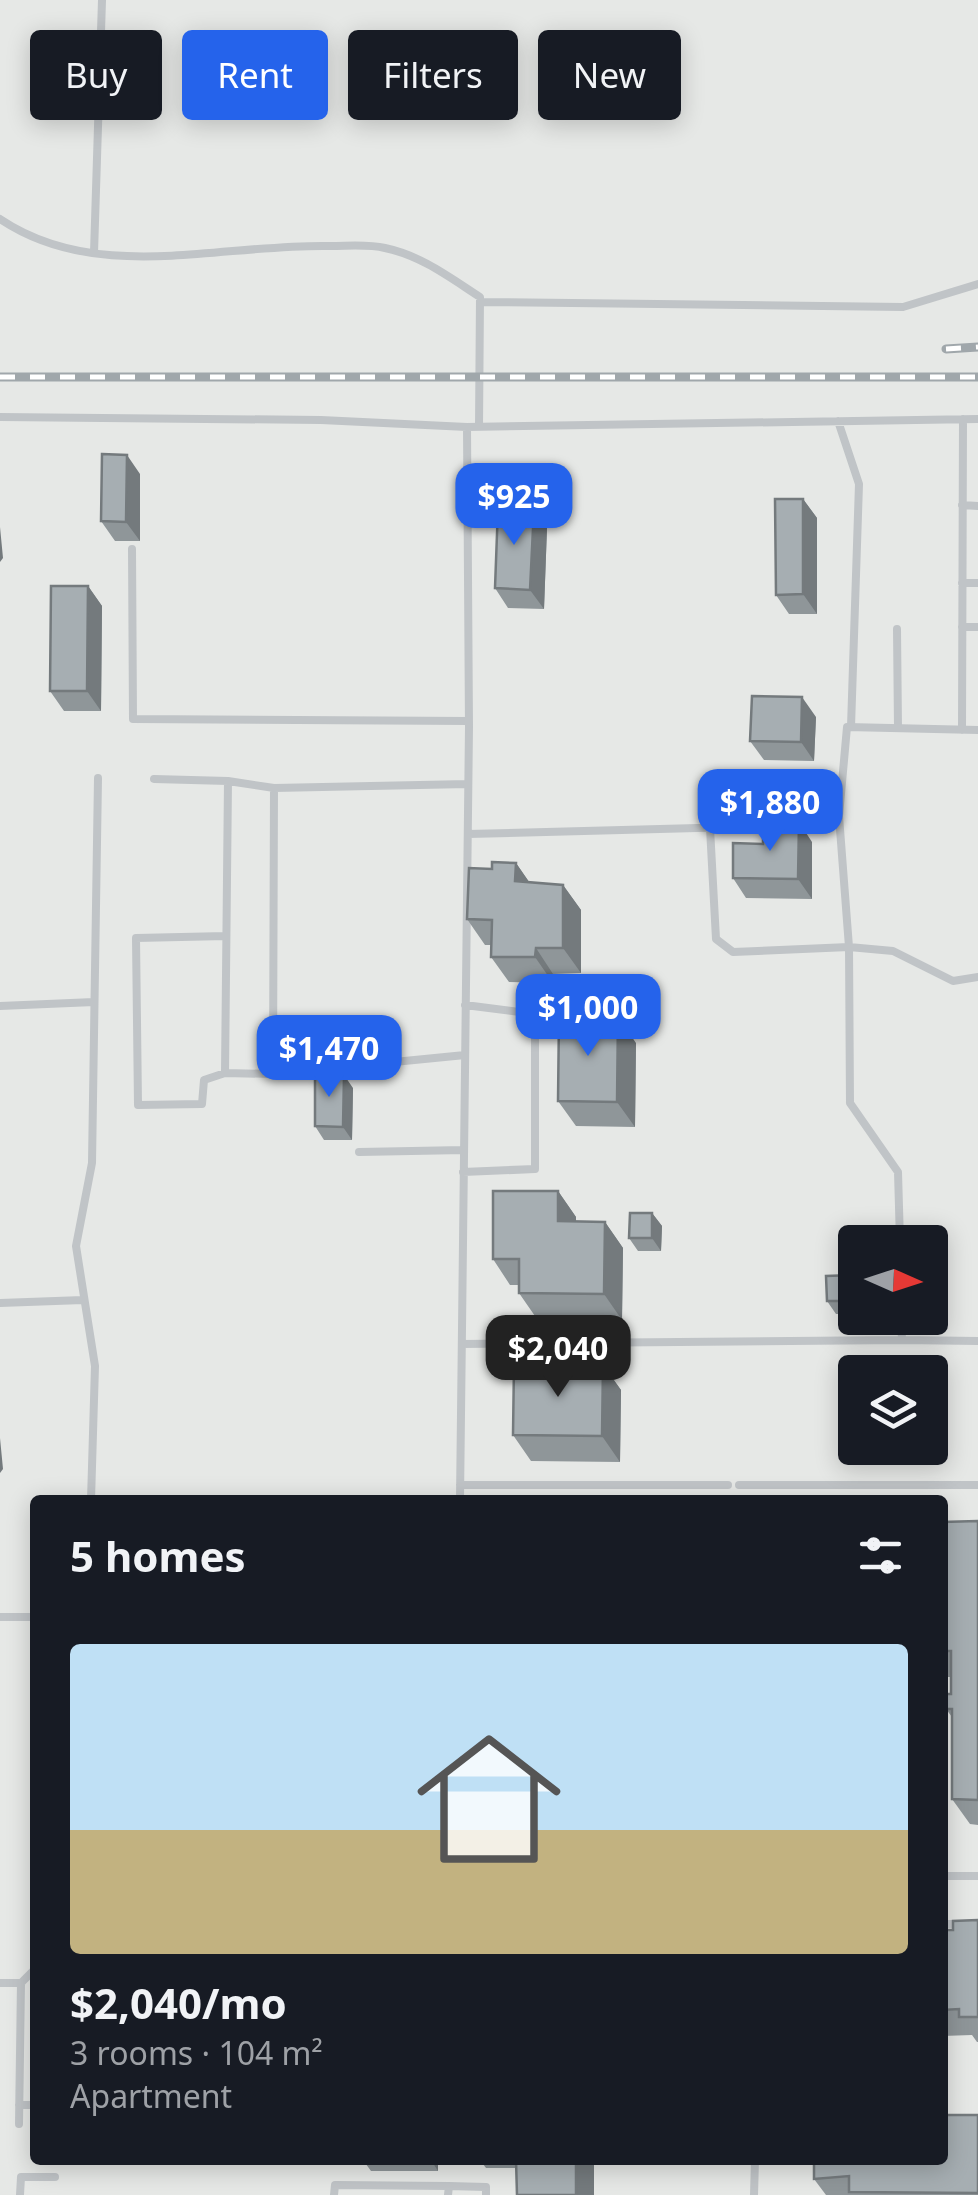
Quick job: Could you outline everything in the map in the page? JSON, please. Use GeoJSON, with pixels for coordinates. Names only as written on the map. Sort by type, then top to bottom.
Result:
{"type":"FeatureCollection","features":[{"type":"Feature","properties":{"kind":"lane"},"geometry":{"type":"LineString","coordinates":[[94,252],[102,0]]}},
{"type":"Feature","properties":{"kind":"lane"},"geometry":{"type":"LineString","coordinates":[[0,219],[32,238],[137,258],[294,245],[381,247],[420,258],[480,302],[904,306],[978,284]]}},
{"type":"Feature","properties":{"kind":"lane"},"geometry":{"type":"LineString","coordinates":[[479,427],[480,302]]}},
{"type":"Feature","properties":{"kind":"lane"},"geometry":{"type":"LineString","coordinates":[[0,417],[321,420],[468,427],[978,419]]}},
{"type":"Feature","properties":{"kind":"lane"},"geometry":{"type":"LineString","coordinates":[[962,419],[962,730]]}},
{"type":"Feature","properties":{"kind":"lane"},"geometry":{"type":"LineString","coordinates":[[838,421],[859,484],[851,727]]}},
{"type":"Feature","properties":{"kind":"lane"},"geometry":{"type":"LineString","coordinates":[[460,1495],[469,721],[468,427]]}},
{"type":"Feature","properties":{"kind":"lane"},"geometry":{"type":"LineString","coordinates":[[962,505],[978,506]]}},
{"type":"Feature","properties":{"kind":"lane"},"geometry":{"type":"LineString","coordinates":[[132,549],[133,719],[469,721]]}},
{"type":"Feature","properties":{"kind":"lane"},"geometry":{"type":"LineString","coordinates":[[962,583],[978,583]]}},
{"type":"Feature","properties":{"kind":"lane"},"geometry":{"type":"LineString","coordinates":[[962,627],[978,627]]}},
{"type":"Feature","properties":{"kind":"lane"},"geometry":{"type":"LineString","coordinates":[[897,629],[898,728]]}},
{"type":"Feature","properties":{"kind":"lane"},"geometry":{"type":"LineString","coordinates":[[900,1225],[898,1172],[850,1103],[850,947],[839,825],[847,727],[978,730]]}},
{"type":"Feature","properties":{"kind":"lane"},"geometry":{"type":"LineString","coordinates":[[92,1495],[95,1366],[76,1246],[92,1164],[98,778]]}},
{"type":"Feature","properties":{"kind":"lane"},"geometry":{"type":"LineString","coordinates":[[154,779],[228,781],[274,788],[468,784]]}},
{"type":"Feature","properties":{"kind":"lane"},"geometry":{"type":"LineString","coordinates":[[225,1073],[228,781]]}},
{"type":"Feature","properties":{"kind":"lane"},"geometry":{"type":"LineString","coordinates":[[272,1074],[274,788]]}},
{"type":"Feature","properties":{"kind":"lane"},"geometry":{"type":"LineString","coordinates":[[468,834],[839,825]]}},
{"type":"Feature","properties":{"kind":"lane"},"geometry":{"type":"LineString","coordinates":[[710,828],[716,939],[733,952],[850,947],[893,951],[953,981],[978,977]]}},
{"type":"Feature","properties":{"kind":"lane"},"geometry":{"type":"LineString","coordinates":[[226,936],[136,938],[138,1105],[202,1104],[204,1080],[225,1073],[272,1074],[465,1056]]}},
{"type":"Feature","properties":{"kind":"lane"},"geometry":{"type":"LineString","coordinates":[[0,1006],[94,1002]]}},
{"type":"Feature","properties":{"kind":"lane"},"geometry":{"type":"LineString","coordinates":[[464,1172],[535,1169],[535,1014],[466,1005]]}},
{"type":"Feature","properties":{"kind":"lane"},"geometry":{"type":"LineString","coordinates":[[359,1152],[464,1150]]}},
{"type":"Feature","properties":{"kind":"lane"},"geometry":{"type":"LineString","coordinates":[[0,1303],[82,1300]]}},
{"type":"Feature","properties":{"kind":"lane"},"geometry":{"type":"LineString","coordinates":[[902,1335],[902,1340]]}},
{"type":"Feature","properties":{"kind":"lane"},"geometry":{"type":"LineString","coordinates":[[462,1344],[978,1341]]}},
{"type":"Feature","properties":{"kind":"lane"},"geometry":{"type":"LineString","coordinates":[[460,1485],[728,1485]]}},
{"type":"Feature","properties":{"kind":"lane"},"geometry":{"type":"LineString","coordinates":[[712,1485],[712,1495]]}},
{"type":"Feature","properties":{"kind":"lane"},"geometry":{"type":"LineString","coordinates":[[740,1485],[978,1485]]}},
{"type":"Feature","properties":{"kind":"lane"},"geometry":{"type":"LineString","coordinates":[[837,1485],[837,1495]]}},
{"type":"Feature","properties":{"kind":"lane"},"geometry":{"type":"LineString","coordinates":[[0,1617],[30,1617]]}},
{"type":"Feature","properties":{"kind":"lane"},"geometry":{"type":"LineString","coordinates":[[948,1876],[978,1876]]}},
{"type":"Feature","properties":{"kind":"lane"},"geometry":{"type":"LineString","coordinates":[[948,1924],[978,1924]]}},
{"type":"Feature","properties":{"kind":"lane"},"geometry":{"type":"LineString","coordinates":[[19,2124],[21,1986],[30,1975]]}},
{"type":"Feature","properties":{"kind":"lane"},"geometry":{"type":"LineString","coordinates":[[0,1982],[30,1988]]}},
{"type":"Feature","properties":{"kind":"lane"},"geometry":{"type":"LineString","coordinates":[[21,2031],[30,2031]]}},
{"type":"Feature","properties":{"kind":"lane"},"geometry":{"type":"LineString","coordinates":[[19,2105],[30,2105]]}},
{"type":"Feature","properties":{"kind":"lane"},"geometry":{"type":"LineString","coordinates":[[754,2195],[755,2165]]}},
{"type":"Feature","properties":{"kind":"lane"},"geometry":{"type":"LineString","coordinates":[[20,2195],[20,2177],[55,2177]]}},
{"type":"Feature","properties":{"kind":"lane"},"geometry":{"type":"LineString","coordinates":[[334,2195],[334,2185],[448,2191],[486,2187],[486,2195]]}},
{"type":"Feature","properties":{"kind":"shaded area"},"geometry":{"type":"Polygon","coordinates":[[[0,0],[978,0],[978,2195],[0,2195],[0,0]]]}},
{"type":"Feature","properties":{"kind":"building"},"geometry":{"type":"Polygon","coordinates":[[[102,454],[127,455],[126,522],[101,521],[102,454]]]}},
{"type":"Feature","properties":{"kind":"building"},"geometry":{"type":"Polygon","coordinates":[[[775,499],[803,499],[803,594],[776,595],[775,499]]]}},
{"type":"Feature","properties":{"kind":"building"},"geometry":{"type":"Polygon","coordinates":[[[498,507],[534,508],[530,590],[495,588],[498,507]]]}},
{"type":"Feature","properties":{"kind":"building"},"geometry":{"type":"Polygon","coordinates":[[[51,586],[88,586],[87,691],[50,691],[51,586]]]}},
{"type":"Feature","properties":{"kind":"building"},"geometry":{"type":"Polygon","coordinates":[[[752,696],[802,697],[801,742],[750,741],[752,696]]]}},
{"type":"Feature","properties":{"kind":"building"},"geometry":{"type":"Polygon","coordinates":[[[763,822],[799,822],[798,879],[733,878],[733,843],[763,844],[763,822]]]}},
{"type":"Feature","properties":{"kind":"building"},"geometry":{"type":"Polygon","coordinates":[[[492,862],[516,863],[515,881],[563,885],[563,948],[536,948],[535,957],[491,957],[492,920],[467,919],[469,868],[492,869],[492,862]]]}},
{"type":"Feature","properties":{"kind":"building"},"geometry":{"type":"Polygon","coordinates":[[[559,1016],[618,1017],[617,1102],[558,1101],[559,1016]]]}},
{"type":"Feature","properties":{"kind":"building"},"geometry":{"type":"Polygon","coordinates":[[[315,1074],[344,1075],[343,1127],[315,1126],[315,1074]]]}},
{"type":"Feature","properties":{"kind":"building"},"geometry":{"type":"Polygon","coordinates":[[[493,1191],[558,1191],[558,1221],[605,1222],[604,1294],[519,1293],[519,1259],[493,1259],[493,1191]]]}},
{"type":"Feature","properties":{"kind":"building"},"geometry":{"type":"Polygon","coordinates":[[[630,1213],[652,1213],[652,1238],[629,1238],[630,1213]]]}},
{"type":"Feature","properties":{"kind":"building"},"geometry":{"type":"Polygon","coordinates":[[[826,1276],[838,1276],[838,1301],[827,1301],[826,1276]]]}},
{"type":"Feature","properties":{"kind":"building"},"geometry":{"type":"Polygon","coordinates":[[[514,1364],[603,1365],[602,1436],[513,1435],[514,1364]]]}},
{"type":"Feature","properties":{"kind":"building"},"geometry":{"type":"Polygon","coordinates":[[[978,1521],[978,1800],[952,1799],[948,1522],[978,1521]]]}},
{"type":"Feature","properties":{"kind":"building"},"geometry":{"type":"Polygon","coordinates":[[[978,1920],[978,2017],[959,2017],[959,2009],[948,2010],[948,1930],[953,1930],[953,1921],[978,1920]]]}},
{"type":"Feature","properties":{"kind":"building"},"geometry":{"type":"Polygon","coordinates":[[[948,2115],[978,2115],[978,2193],[849,2192],[849,2176],[814,2179],[814,2165],[948,2165],[948,2115]]]}},
{"type":"Feature","properties":{"kind":"building"},"geometry":{"type":"Polygon","coordinates":[[[516,2165],[576,2165],[576,2195],[517,2195],[516,2165]]]}},
{"type":"Feature","properties":{"kind":"railway"},"geometry":{"type":"LineString","coordinates":[[946,349],[978,347]]}},
{"type":"Feature","properties":{"kind":"railway"},"geometry":{"type":"LineString","coordinates":[[0,377],[978,377]]}}]}
